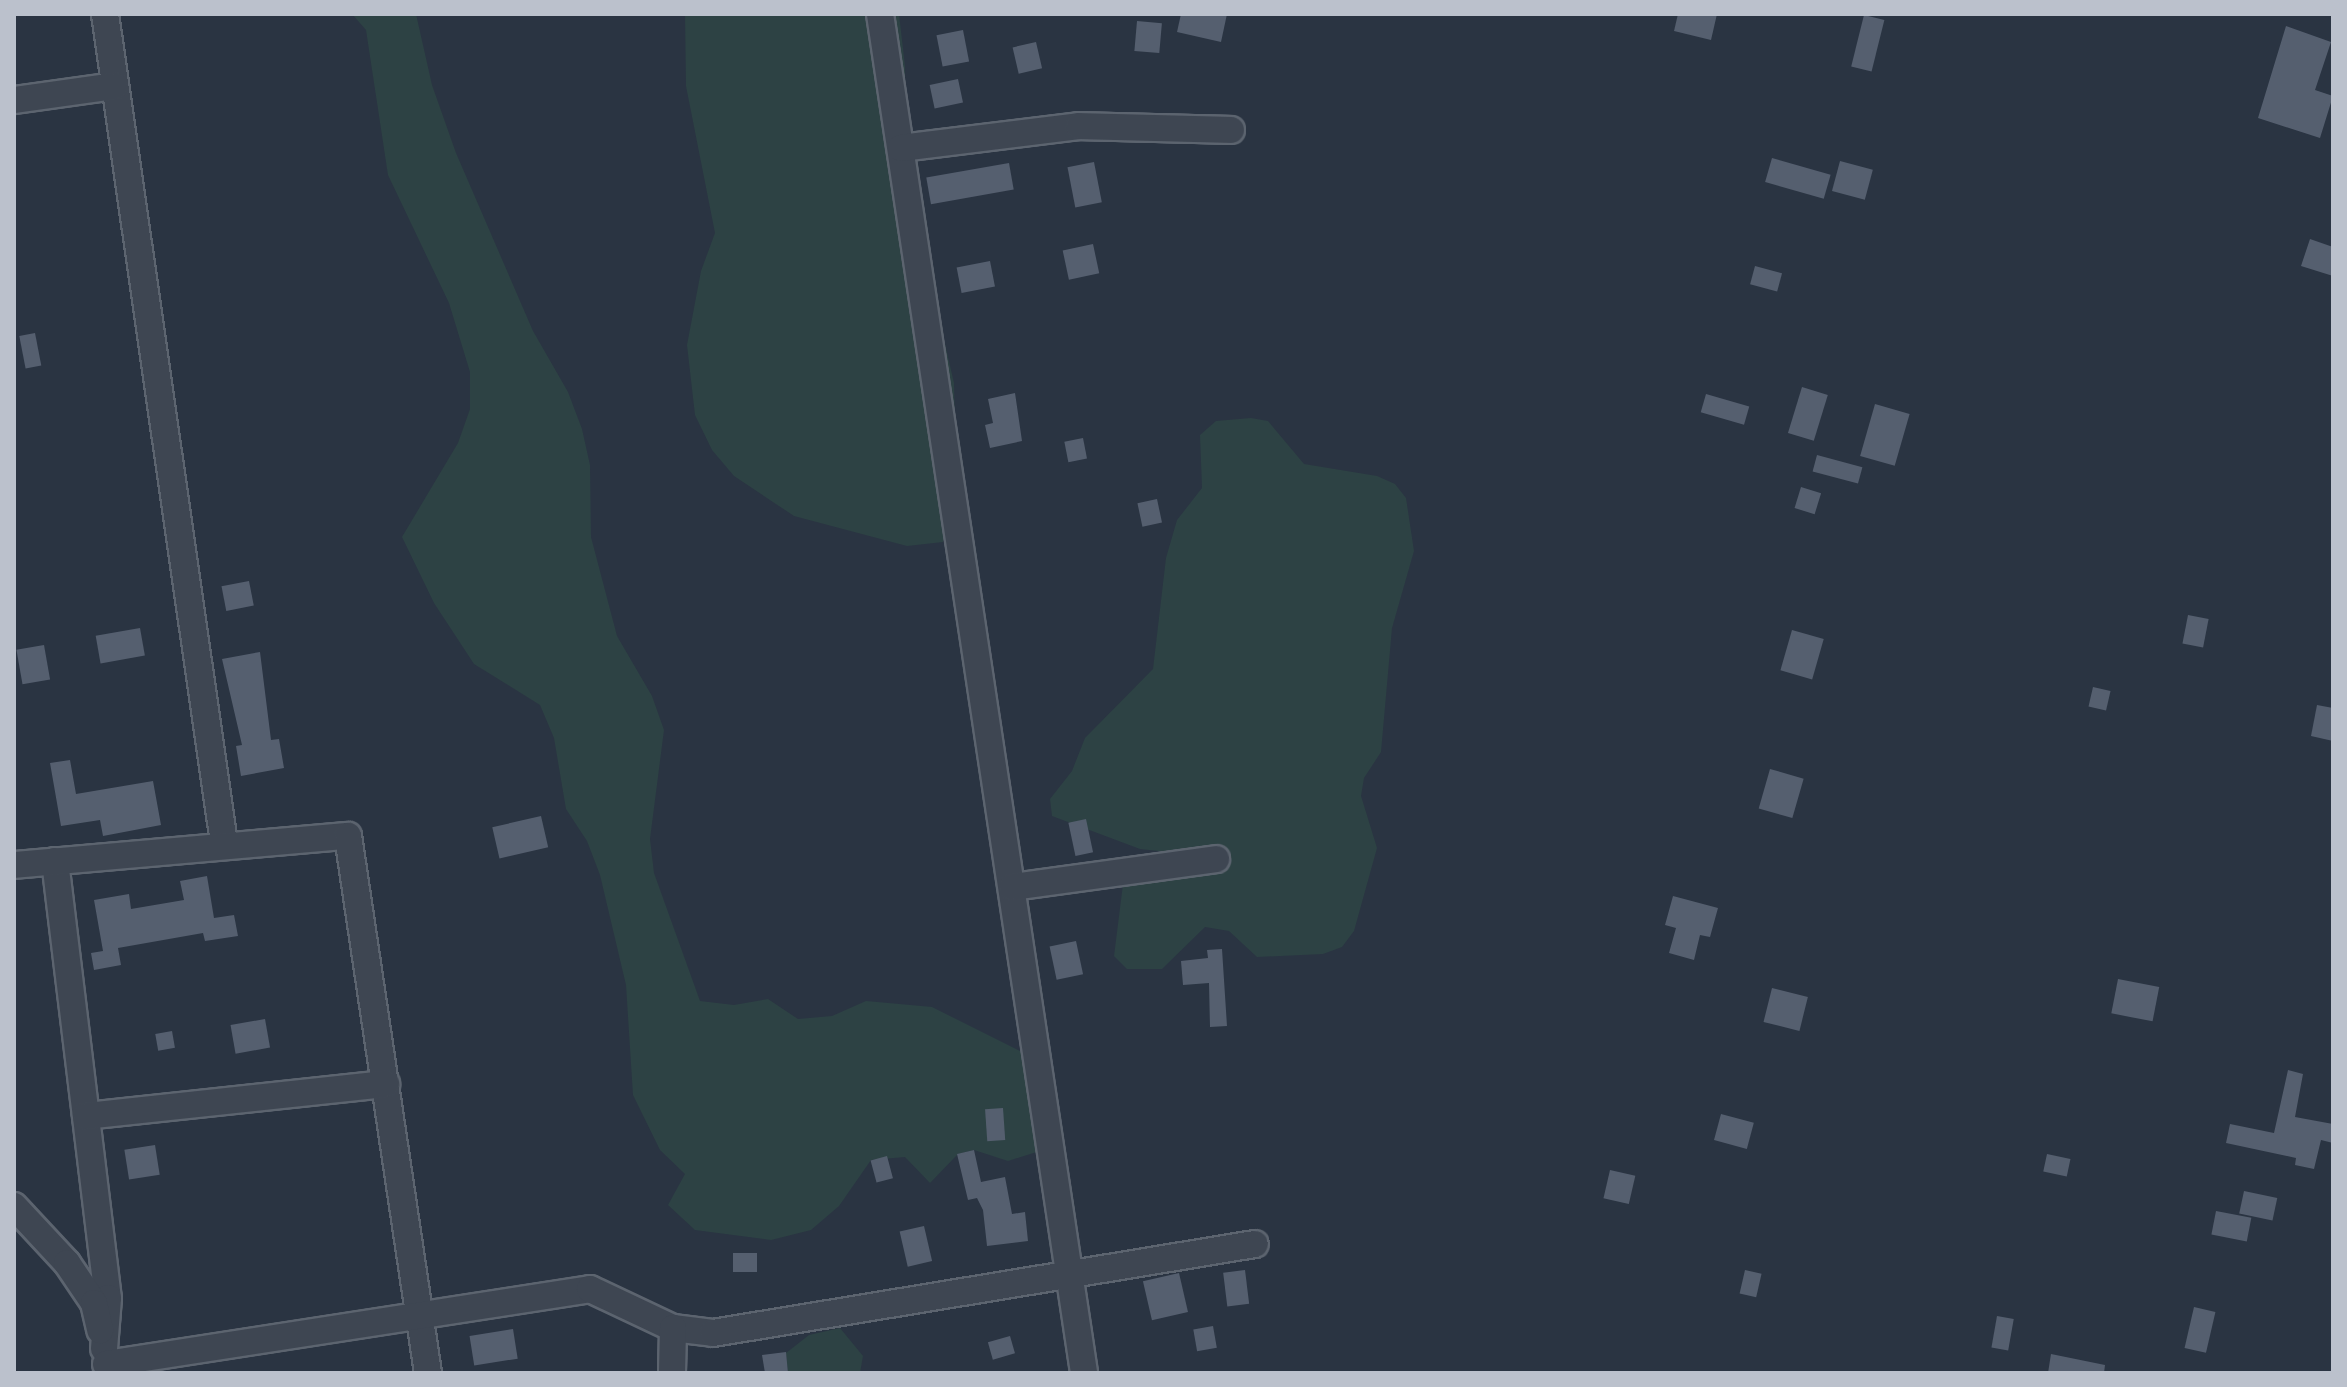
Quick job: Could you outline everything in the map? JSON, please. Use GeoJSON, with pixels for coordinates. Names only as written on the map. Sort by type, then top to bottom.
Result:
{"type":"FeatureCollection","features":[{"type":"Feature","properties":{"kind":"street"},"geometry":{"type":"LineString","coordinates":[[105,14],[224,843]]}},
{"type":"Feature","properties":{"kind":"street"},"geometry":{"type":"LineString","coordinates":[[880,14],[1084,1373]]}},
{"type":"Feature","properties":{"kind":"street"},"geometry":{"type":"LineString","coordinates":[[14,100],[115,86]]}},
{"type":"Feature","properties":{"kind":"street"},"geometry":{"type":"LineString","coordinates":[[901,148],[1079,126],[1231,130]]}},
{"type":"Feature","properties":{"kind":"street"},"geometry":{"type":"LineString","coordinates":[[14,865],[224,843],[348,836],[428,1373]]}},
{"type":"Feature","properties":{"kind":"street"},"geometry":{"type":"LineString","coordinates":[[1012,887],[1216,859]]}},
{"type":"Feature","properties":{"kind":"street"},"geometry":{"type":"LineString","coordinates":[[55,861],[108,1298],[106,1362]]}},
{"type":"Feature","properties":{"kind":"street"},"geometry":{"type":"LineString","coordinates":[[86,1116],[386,1084]]}},
{"type":"Feature","properties":{"kind":"street"},"geometry":{"type":"LineString","coordinates":[[14,1206],[67,1263],[94,1303],[106,1362]]}},
{"type":"Feature","properties":{"kind":"street"},"geometry":{"type":"LineString","coordinates":[[106,1362],[590,1289],[673,1328],[713,1333],[1255,1244]]}},
{"type":"Feature","properties":{"kind":"street"},"geometry":{"type":"LineString","coordinates":[[672,1373],[673,1328]]}},
{"type":"Feature","properties":{"kind":"green space"},"geometry":{"type":"Polygon","coordinates":[[[352,14],[416,14],[432,85],[456,153],[533,331],[568,392],[582,429],[590,465],[591,537],[617,636],[652,696],[664,730],[650,839],[654,873],[700,1001],[734,1005],[768,999],[798,1019],[832,1016],[866,1001],[932,1007],[1028,1055],[1043,1150],[1008,1161],[974,1150],[958,1154],[930,1183],[905,1157],[871,1160],[839,1206],[811,1230],[771,1240],[695,1230],[668,1205],[685,1174],[660,1150],[633,1095],[626,985],[600,875],[587,841],[566,809],[554,738],[540,705],[474,664],[434,603],[402,537],[458,443],[470,409],[470,372],[449,303],[388,175],[366,30],[352,14]]]}},
{"type":"Feature","properties":{"kind":"green space"},"geometry":{"type":"Polygon","coordinates":[[[685,14],[899,14],[905,66],[906,175],[954,383],[956,462],[943,542],[907,546],[794,516],[734,476],[712,450],[695,415],[687,345],[701,271],[715,233],[686,86],[685,14]]]}},
{"type":"Feature","properties":{"kind":"green space"},"geometry":{"type":"Polygon","coordinates":[[[1251,418],[1268,421],[1304,464],[1377,476],[1395,484],[1406,498],[1414,551],[1392,628],[1381,752],[1364,778],[1361,796],[1377,848],[1354,931],[1342,947],[1323,954],[1257,957],[1229,931],[1205,927],[1162,969],[1127,969],[1114,956],[1123,884],[1158,873],[1173,881],[1177,853],[1140,849],[1052,816],[1050,799],[1072,771],[1085,738],[1153,669],[1166,558],[1177,520],[1202,488],[1200,435],[1216,421],[1251,418]]]}},
{"type":"Feature","properties":{"kind":"green space"},"geometry":{"type":"Polygon","coordinates":[[[840,1328],[863,1356],[860,1373],[788,1373],[786,1353],[809,1335],[840,1328]]]}},
{"type":"Feature","properties":{"kind":"building"},"geometry":{"type":"Polygon","coordinates":[[[1181,14],[1227,14],[1221,42],[1177,32],[1181,14]]]}},
{"type":"Feature","properties":{"kind":"building"},"geometry":{"type":"Polygon","coordinates":[[[1678,14],[1717,14],[1711,40],[1674,31],[1678,14]]]}},
{"type":"Feature","properties":{"kind":"building"},"geometry":{"type":"Polygon","coordinates":[[[1864,15],[1884,20],[1872,72],[1851,66],[1864,15]]]}},
{"type":"Feature","properties":{"kind":"building"},"geometry":{"type":"Polygon","coordinates":[[[1137,21],[1162,23],[1159,53],[1134,51],[1137,21]]]}},
{"type":"Feature","properties":{"kind":"building"},"geometry":{"type":"Polygon","coordinates":[[[2286,26],[2331,42],[2315,90],[2333,96],[2320,138],[2258,118],[2286,26]]]}},
{"type":"Feature","properties":{"kind":"building"},"geometry":{"type":"Polygon","coordinates":[[[963,30],[969,61],[943,67],[936,35],[963,30]]]}},
{"type":"Feature","properties":{"kind":"building"},"geometry":{"type":"Polygon","coordinates":[[[1036,42],[1042,68],[1019,74],[1013,47],[1036,42]]]}},
{"type":"Feature","properties":{"kind":"building"},"geometry":{"type":"Polygon","coordinates":[[[958,79],[963,102],[935,109],[930,85],[958,79]]]}},
{"type":"Feature","properties":{"kind":"building"},"geometry":{"type":"Polygon","coordinates":[[[1772,158],[1831,175],[1824,199],[1765,182],[1772,158]]]}},
{"type":"Feature","properties":{"kind":"building"},"geometry":{"type":"Polygon","coordinates":[[[1840,161],[1873,170],[1865,200],[1832,191],[1840,161]]]}},
{"type":"Feature","properties":{"kind":"building"},"geometry":{"type":"Polygon","coordinates":[[[1094,162],[1102,202],[1075,207],[1067,167],[1094,162]]]}},
{"type":"Feature","properties":{"kind":"building"},"geometry":{"type":"Polygon","coordinates":[[[1009,163],[1014,190],[931,204],[926,178],[1009,163]]]}},
{"type":"Feature","properties":{"kind":"building"},"geometry":{"type":"Polygon","coordinates":[[[2310,239],[2333,247],[2333,276],[2301,266],[2310,239]]]}},
{"type":"Feature","properties":{"kind":"building"},"geometry":{"type":"Polygon","coordinates":[[[1093,244],[1099,273],[1069,280],[1063,250],[1093,244]]]}},
{"type":"Feature","properties":{"kind":"building"},"geometry":{"type":"Polygon","coordinates":[[[990,261],[995,287],[962,293],[957,267],[990,261]]]}},
{"type":"Feature","properties":{"kind":"building"},"geometry":{"type":"Polygon","coordinates":[[[1755,266],[1782,273],[1777,292],[1750,284],[1755,266]]]}},
{"type":"Feature","properties":{"kind":"building"},"geometry":{"type":"Polygon","coordinates":[[[35,333],[41,365],[26,368],[19,336],[35,333]]]}},
{"type":"Feature","properties":{"kind":"building"},"geometry":{"type":"Polygon","coordinates":[[[1802,387],[1828,395],[1814,441],[1788,433],[1802,387]]]}},
{"type":"Feature","properties":{"kind":"building"},"geometry":{"type":"Polygon","coordinates":[[[1015,393],[1022,441],[990,448],[985,425],[993,423],[988,399],[1015,393]]]}},
{"type":"Feature","properties":{"kind":"building"},"geometry":{"type":"Polygon","coordinates":[[[1706,394],[1749,406],[1744,425],[1701,412],[1706,394]]]}},
{"type":"Feature","properties":{"kind":"building"},"geometry":{"type":"Polygon","coordinates":[[[1875,404],[1910,414],[1895,466],[1860,456],[1875,404]]]}},
{"type":"Feature","properties":{"kind":"building"},"geometry":{"type":"Polygon","coordinates":[[[1083,438],[1087,459],[1068,462],[1064,442],[1083,438]]]}},
{"type":"Feature","properties":{"kind":"building"},"geometry":{"type":"Polygon","coordinates":[[[1817,455],[1862,467],[1858,484],[1813,471],[1817,455]]]}},
{"type":"Feature","properties":{"kind":"building"},"geometry":{"type":"Polygon","coordinates":[[[1801,487],[1821,493],[1815,514],[1795,508],[1801,487]]]}},
{"type":"Feature","properties":{"kind":"building"},"geometry":{"type":"Polygon","coordinates":[[[1157,499],[1162,522],[1142,527],[1137,503],[1157,499]]]}},
{"type":"Feature","properties":{"kind":"building"},"geometry":{"type":"Polygon","coordinates":[[[249,581],[254,606],[226,611],[222,586],[249,581]]]}},
{"type":"Feature","properties":{"kind":"building"},"geometry":{"type":"Polygon","coordinates":[[[2188,615],[2209,619],[2203,647],[2182,643],[2188,615]]]}},
{"type":"Feature","properties":{"kind":"building"},"geometry":{"type":"Polygon","coordinates":[[[140,628],[145,656],[101,663],[96,636],[140,628]]]}},
{"type":"Feature","properties":{"kind":"building"},"geometry":{"type":"Polygon","coordinates":[[[1792,630],[1824,639],[1812,679],[1780,670],[1792,630]]]}},
{"type":"Feature","properties":{"kind":"building"},"geometry":{"type":"Polygon","coordinates":[[[44,645],[50,679],[23,684],[16,650],[44,645]]]}},
{"type":"Feature","properties":{"kind":"building"},"geometry":{"type":"Polygon","coordinates":[[[260,652],[271,740],[279,739],[284,768],[241,776],[236,746],[242,745],[222,659],[260,652]]]}},
{"type":"Feature","properties":{"kind":"building"},"geometry":{"type":"Polygon","coordinates":[[[2093,687],[2111,691],[2106,711],[2089,706],[2093,687]]]}},
{"type":"Feature","properties":{"kind":"building"},"geometry":{"type":"Polygon","coordinates":[[[2317,705],[2333,708],[2333,741],[2311,736],[2317,705]]]}},
{"type":"Feature","properties":{"kind":"building"},"geometry":{"type":"Polygon","coordinates":[[[70,760],[76,794],[153,781],[161,825],[103,836],[100,820],[61,826],[50,763],[70,760]]]}},
{"type":"Feature","properties":{"kind":"building"},"geometry":{"type":"Polygon","coordinates":[[[1770,769],[1804,779],[1792,818],[1759,808],[1770,769]]]}},
{"type":"Feature","properties":{"kind":"building"},"geometry":{"type":"Polygon","coordinates":[[[541,816],[548,847],[499,858],[492,827],[541,816]]]}},
{"type":"Feature","properties":{"kind":"building"},"geometry":{"type":"Polygon","coordinates":[[[1086,819],[1093,852],[1075,856],[1068,823],[1086,819]]]}},
{"type":"Feature","properties":{"kind":"building"},"geometry":{"type":"Polygon","coordinates":[[[207,876],[214,918],[234,915],[238,936],[205,941],[203,933],[118,948],[121,965],[94,970],[91,953],[103,951],[94,900],[129,894],[131,909],[184,900],[180,881],[207,876]]]}},
{"type":"Feature","properties":{"kind":"building"},"geometry":{"type":"Polygon","coordinates":[[[1673,896],[1718,908],[1710,937],[1700,935],[1694,960],[1669,953],[1676,928],[1665,925],[1673,896]]]}},
{"type":"Feature","properties":{"kind":"building"},"geometry":{"type":"Polygon","coordinates":[[[1076,941],[1083,974],[1057,980],[1050,947],[1076,941]]]}},
{"type":"Feature","properties":{"kind":"building"},"geometry":{"type":"Polygon","coordinates":[[[1222,949],[1227,1026],[1210,1027],[1209,983],[1183,985],[1181,961],[1208,958],[1207,950],[1222,949]]]}},
{"type":"Feature","properties":{"kind":"building"},"geometry":{"type":"Polygon","coordinates":[[[2118,979],[2159,987],[2153,1021],[2111,1013],[2118,979]]]}},
{"type":"Feature","properties":{"kind":"building"},"geometry":{"type":"Polygon","coordinates":[[[1772,988],[1808,997],[1799,1031],[1764,1022],[1772,988]]]}},
{"type":"Feature","properties":{"kind":"building"},"geometry":{"type":"Polygon","coordinates":[[[265,1019],[270,1048],[236,1054],[231,1025],[265,1019]]]}},
{"type":"Feature","properties":{"kind":"building"},"geometry":{"type":"Polygon","coordinates":[[[172,1031],[175,1048],[158,1051],[155,1034],[172,1031]]]}},
{"type":"Feature","properties":{"kind":"building"},"geometry":{"type":"Polygon","coordinates":[[[2288,1070],[2303,1074],[2295,1117],[2333,1124],[2333,1143],[2321,1140],[2314,1169],[2295,1165],[2296,1158],[2226,1143],[2230,1124],[2274,1133],[2288,1070]]]}},
{"type":"Feature","properties":{"kind":"building"},"geometry":{"type":"Polygon","coordinates":[[[1003,1108],[1005,1140],[987,1141],[985,1109],[1003,1108]]]}},
{"type":"Feature","properties":{"kind":"building"},"geometry":{"type":"Polygon","coordinates":[[[1721,1114],[1754,1123],[1747,1149],[1714,1140],[1721,1114]]]}},
{"type":"Feature","properties":{"kind":"building"},"geometry":{"type":"Polygon","coordinates":[[[155,1145],[160,1175],[129,1179],[124,1150],[155,1145]]]}},
{"type":"Feature","properties":{"kind":"building"},"geometry":{"type":"Polygon","coordinates":[[[974,1150],[981,1182],[1005,1177],[1012,1214],[1025,1212],[1028,1241],[987,1246],[983,1210],[977,1198],[968,1200],[957,1154],[974,1150]]]}},
{"type":"Feature","properties":{"kind":"building"},"geometry":{"type":"Polygon","coordinates":[[[2047,1154],[2070,1159],[2067,1177],[2043,1172],[2047,1154]]]}},
{"type":"Feature","properties":{"kind":"building"},"geometry":{"type":"Polygon","coordinates":[[[887,1156],[893,1178],[877,1183],[871,1160],[887,1156]]]}},
{"type":"Feature","properties":{"kind":"building"},"geometry":{"type":"Polygon","coordinates":[[[1610,1170],[1635,1176],[1629,1204],[1603,1198],[1610,1170]]]}},
{"type":"Feature","properties":{"kind":"building"},"geometry":{"type":"Polygon","coordinates":[[[2244,1191],[2277,1198],[2272,1221],[2239,1213],[2244,1191]]]}},
{"type":"Feature","properties":{"kind":"building"},"geometry":{"type":"Polygon","coordinates":[[[2216,1211],[2251,1218],[2247,1241],[2211,1235],[2216,1211]]]}},
{"type":"Feature","properties":{"kind":"building"},"geometry":{"type":"Polygon","coordinates":[[[924,1226],[932,1261],[908,1267],[900,1232],[924,1226]]]}},
{"type":"Feature","properties":{"kind":"building"},"geometry":{"type":"Polygon","coordinates":[[[733,1253],[757,1253],[757,1272],[733,1272],[733,1253]]]}},
{"type":"Feature","properties":{"kind":"building"},"geometry":{"type":"Polygon","coordinates":[[[1245,1270],[1249,1304],[1227,1306],[1223,1273],[1245,1270]]]}},
{"type":"Feature","properties":{"kind":"building"},"geometry":{"type":"Polygon","coordinates":[[[1745,1270],[1762,1274],[1756,1297],[1740,1293],[1745,1270]]]}},
{"type":"Feature","properties":{"kind":"building"},"geometry":{"type":"Polygon","coordinates":[[[1179,1273],[1188,1312],[1152,1320],[1143,1281],[1179,1273]]]}},
{"type":"Feature","properties":{"kind":"building"},"geometry":{"type":"Polygon","coordinates":[[[2194,1307],[2215,1312],[2206,1353],[2185,1348],[2194,1307]]]}},
{"type":"Feature","properties":{"kind":"building"},"geometry":{"type":"Polygon","coordinates":[[[1997,1316],[2014,1319],[2008,1350],[1991,1348],[1997,1316]]]}},
{"type":"Feature","properties":{"kind":"building"},"geometry":{"type":"Polygon","coordinates":[[[1213,1326],[1217,1348],[1197,1351],[1193,1329],[1213,1326]]]}},
{"type":"Feature","properties":{"kind":"building"},"geometry":{"type":"Polygon","coordinates":[[[513,1329],[518,1359],[474,1366],[470,1336],[513,1329]]]}},
{"type":"Feature","properties":{"kind":"building"},"geometry":{"type":"Polygon","coordinates":[[[1010,1336],[1015,1353],[993,1360],[988,1342],[1010,1336]]]}},
{"type":"Feature","properties":{"kind":"building"},"geometry":{"type":"Polygon","coordinates":[[[786,1352],[788,1373],[765,1373],[762,1355],[786,1352]]]}},
{"type":"Feature","properties":{"kind":"building"},"geometry":{"type":"Polygon","coordinates":[[[2051,1354],[2105,1365],[2104,1373],[2048,1373],[2051,1354]]]}}]}
